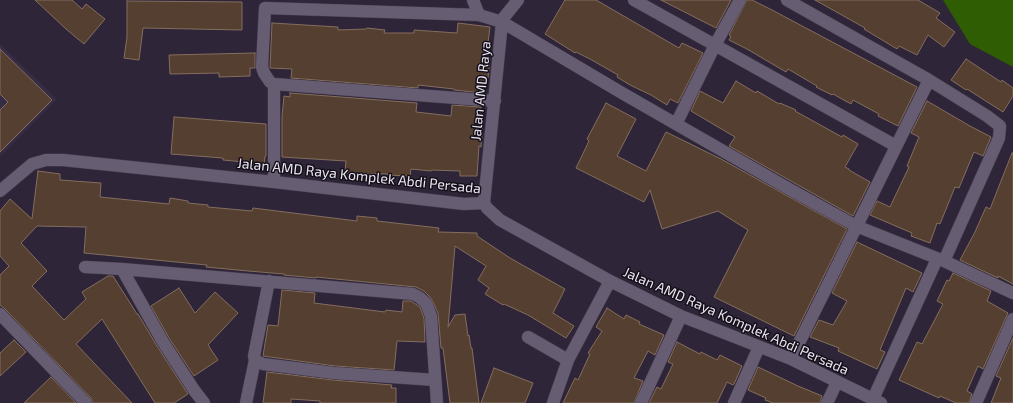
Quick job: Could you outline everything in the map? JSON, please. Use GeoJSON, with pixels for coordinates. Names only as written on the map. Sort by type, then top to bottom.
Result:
{"type":"FeatureCollection","features":[{"type":"Feature","properties":{"kind":"street"},"geometry":{"type":"LineString","coordinates":[[473,0],[479,15]]}},
{"type":"Feature","properties":{"kind":"street"},"geometry":{"type":"LineString","coordinates":[[501,22],[518,0]]}},
{"type":"Feature","properties":{"kind":"street"},"geometry":{"type":"LineString","coordinates":[[634,0],[896,146]]}},
{"type":"Feature","properties":{"kind":"street"},"geometry":{"type":"LineString","coordinates":[[676,124],[715,45],[740,0]]}},
{"type":"Feature","properties":{"kind":"street"},"geometry":{"type":"LineString","coordinates":[[787,0],[929,80],[987,116],[1000,126],[999,138],[940,260],[877,401]]}},
{"type":"Feature","properties":{"kind":"street"},"geometry":{"type":"LineString","coordinates":[[495,100],[274,84],[270,82],[262,67],[266,4],[479,15],[501,22],[676,124],[856,226],[940,260],[1013,292]]}},
{"type":"Feature","properties":{"kind":"street","name":"Jalan AMD Raya"},"geometry":{"type":"LineString","coordinates":[[484,203],[495,100],[501,22]]}},
{"type":"Feature","properties":{"kind":"street"},"geometry":{"type":"LineString","coordinates":[[791,359],[929,80]]}},
{"type":"Feature","properties":{"kind":"street"},"geometry":{"type":"LineString","coordinates":[[274,84],[274,182]]}},
{"type":"Feature","properties":{"kind":"street","name":"Jalan AMD Raya Komplek Abdi Persada"},"geometry":{"type":"LineString","coordinates":[[0,191],[32,164],[46,160],[274,182],[464,204],[484,203],[487,208],[500,220],[610,281],[682,316],[791,359],[877,401]]}},
{"type":"Feature","properties":{"kind":"street"},"geometry":{"type":"LineString","coordinates":[[85,267],[413,294],[426,303],[431,316],[437,403]]}},
{"type":"Feature","properties":{"kind":"street"},"geometry":{"type":"LineString","coordinates":[[122,269],[163,342],[204,403]]}},
{"type":"Feature","properties":{"kind":"street"},"geometry":{"type":"LineString","coordinates":[[246,403],[269,281]]}},
{"type":"Feature","properties":{"kind":"street"},"geometry":{"type":"LineString","coordinates":[[553,403],[568,360],[610,281]]}},
{"type":"Feature","properties":{"kind":"street"},"geometry":{"type":"LineString","coordinates":[[0,314],[86,403]]}},
{"type":"Feature","properties":{"kind":"street"},"geometry":{"type":"LineString","coordinates":[[641,403],[682,316]]}},
{"type":"Feature","properties":{"kind":"street"},"geometry":{"type":"LineString","coordinates":[[976,403],[1013,319]]}},
{"type":"Feature","properties":{"kind":"street"},"geometry":{"type":"LineString","coordinates":[[528,337],[568,360]]}},
{"type":"Feature","properties":{"kind":"street"},"geometry":{"type":"LineString","coordinates":[[734,403],[759,347]]}},
{"type":"Feature","properties":{"kind":"street"},"geometry":{"type":"LineString","coordinates":[[255,360],[263,364],[334,373],[435,380]]}},
{"type":"Feature","properties":{"kind":"street"},"geometry":{"type":"LineString","coordinates":[[827,403],[837,382]]}},
{"type":"Feature","properties":{"kind":"shaded area"},"geometry":{"type":"Polygon","coordinates":[[[0,44],[57,99],[0,157],[0,44]]]}},
{"type":"Feature","properties":{"kind":"green space"},"geometry":{"type":"Polygon","coordinates":[[[943,0],[1013,0],[1013,67],[970,44],[943,0]]]}},
{"type":"Feature","properties":{"kind":"building"},"geometry":{"type":"Polygon","coordinates":[[[35,0],[72,0],[82,9],[86,4],[105,19],[84,44],[35,0]]]}},
{"type":"Feature","properties":{"kind":"building"},"geometry":{"type":"Polygon","coordinates":[[[565,0],[596,0],[679,48],[682,43],[703,53],[678,103],[670,99],[667,105],[630,85],[617,77],[618,75],[590,59],[576,52],[575,53],[545,34],[565,0]]]}},
{"type":"Feature","properties":{"kind":"building"},"geometry":{"type":"Polygon","coordinates":[[[661,0],[731,0],[716,28],[661,0]]]}},
{"type":"Feature","properties":{"kind":"building"},"geometry":{"type":"Polygon","coordinates":[[[747,0],[752,0],[772,10],[917,87],[898,126],[878,116],[879,114],[853,100],[851,104],[833,94],[832,95],[816,87],[817,86],[788,69],[786,72],[729,40],[731,36],[729,35],[747,0]]]}},
{"type":"Feature","properties":{"kind":"building"},"geometry":{"type":"Polygon","coordinates":[[[815,0],[918,0],[940,13],[936,18],[955,32],[944,47],[928,35],[917,55],[899,46],[897,49],[864,29],[865,28],[815,0]]]}},
{"type":"Feature","properties":{"kind":"building"},"geometry":{"type":"Polygon","coordinates":[[[127,1],[242,2],[242,30],[143,28],[139,60],[124,58],[127,37],[127,1]]]}},
{"type":"Feature","properties":{"kind":"building"},"geometry":{"type":"Polygon","coordinates":[[[272,23],[338,27],[338,30],[367,28],[385,30],[384,33],[414,33],[414,30],[457,33],[458,23],[490,27],[486,58],[490,58],[488,78],[485,78],[483,93],[418,85],[418,88],[291,78],[292,69],[270,68],[272,23]]]}},
{"type":"Feature","properties":{"kind":"building"},"geometry":{"type":"Polygon","coordinates":[[[0,49],[52,100],[0,152],[0,110],[8,102],[0,94],[0,49]]]}},
{"type":"Feature","properties":{"kind":"building"},"geometry":{"type":"Polygon","coordinates":[[[255,53],[255,68],[250,68],[250,76],[219,77],[219,73],[170,74],[169,55],[255,53]]]}},
{"type":"Feature","properties":{"kind":"building"},"geometry":{"type":"Polygon","coordinates":[[[966,59],[1013,88],[1013,96],[1003,112],[951,80],[966,59]]]}},
{"type":"Feature","properties":{"kind":"building"},"geometry":{"type":"Polygon","coordinates":[[[736,81],[756,93],[757,91],[779,104],[780,103],[796,110],[795,111],[842,137],[843,135],[858,144],[845,167],[870,182],[853,216],[729,146],[735,137],[691,111],[700,91],[723,103],[736,81]]]}},
{"type":"Feature","properties":{"kind":"building"},"geometry":{"type":"Polygon","coordinates":[[[290,93],[417,103],[416,112],[451,116],[452,105],[481,107],[479,119],[483,119],[477,176],[460,176],[460,171],[411,169],[410,176],[345,173],[346,161],[282,157],[282,116],[284,96],[290,97],[290,93]]]}},
{"type":"Feature","properties":{"kind":"building"},"geometry":{"type":"Polygon","coordinates":[[[927,101],[991,137],[983,156],[974,152],[959,188],[955,187],[940,224],[937,223],[930,243],[911,236],[912,233],[870,215],[877,201],[890,207],[909,167],[907,166],[919,137],[911,133],[927,101]]]}},
{"type":"Feature","properties":{"kind":"building"},"geometry":{"type":"Polygon","coordinates":[[[606,103],[636,119],[617,156],[646,171],[666,132],[721,159],[847,229],[794,336],[714,297],[748,230],[718,211],[662,229],[650,190],[644,202],[576,168],[589,141],[587,139],[606,103]]]}},
{"type":"Feature","properties":{"kind":"building"},"geometry":{"type":"Polygon","coordinates":[[[174,117],[266,124],[266,156],[264,166],[223,160],[223,158],[171,154],[174,117]]]}},
{"type":"Feature","properties":{"kind":"building"},"geometry":{"type":"Polygon","coordinates":[[[1012,153],[1013,284],[960,260],[986,207],[990,209],[1012,153]]]}},
{"type":"Feature","properties":{"kind":"building"},"geometry":{"type":"Polygon","coordinates":[[[38,171],[60,174],[60,180],[101,183],[100,197],[169,204],[170,198],[188,201],[188,203],[208,205],[208,207],[252,211],[253,208],[357,221],[357,216],[377,218],[377,221],[439,228],[438,232],[477,233],[477,236],[510,258],[565,289],[553,313],[574,326],[566,338],[528,315],[504,304],[503,305],[485,294],[489,288],[478,280],[486,266],[455,246],[448,327],[455,315],[465,314],[468,336],[469,335],[472,348],[479,403],[450,403],[443,348],[441,348],[438,313],[431,298],[424,291],[416,287],[284,275],[206,267],[207,265],[84,253],[86,227],[37,226],[21,243],[47,271],[32,286],[64,320],[86,299],[82,292],[108,276],[113,276],[188,394],[174,403],[155,403],[102,319],[76,344],[132,403],[93,403],[91,398],[0,305],[0,275],[9,266],[0,256],[0,211],[10,199],[32,219],[38,171]]]}},
{"type":"Feature","properties":{"kind":"building"},"geometry":{"type":"Polygon","coordinates":[[[857,242],[922,273],[913,292],[906,288],[880,350],[885,352],[877,369],[838,351],[839,348],[810,337],[819,320],[833,325],[847,301],[832,293],[857,242]]]}},
{"type":"Feature","properties":{"kind":"building"},"geometry":{"type":"Polygon","coordinates":[[[953,273],[991,291],[987,301],[1008,313],[983,369],[978,366],[967,391],[972,394],[969,403],[956,403],[940,396],[939,398],[899,380],[917,342],[922,344],[943,304],[937,301],[947,280],[949,281],[953,273]]]}},
{"type":"Feature","properties":{"kind":"building"},"geometry":{"type":"Polygon","coordinates":[[[179,288],[195,313],[215,292],[238,313],[208,345],[218,360],[194,376],[169,338],[151,306],[179,288]]]}},
{"type":"Feature","properties":{"kind":"building"},"geometry":{"type":"Polygon","coordinates":[[[282,290],[315,293],[314,303],[385,312],[386,310],[402,312],[403,301],[411,301],[420,307],[424,318],[425,342],[397,341],[394,370],[335,366],[263,356],[268,325],[278,326],[282,290]]]}},
{"type":"Feature","properties":{"kind":"building"},"geometry":{"type":"Polygon","coordinates":[[[607,308],[624,319],[626,315],[640,322],[639,324],[664,335],[655,355],[648,351],[634,378],[643,381],[634,403],[563,403],[575,378],[578,380],[590,354],[588,353],[602,331],[596,327],[607,308]]]}},
{"type":"Feature","properties":{"kind":"building"},"geometry":{"type":"Polygon","coordinates":[[[1013,338],[1013,403],[991,403],[1001,378],[996,376],[1013,338]]]}},
{"type":"Feature","properties":{"kind":"building"},"geometry":{"type":"Polygon","coordinates":[[[14,340],[26,352],[0,376],[0,353],[14,340]]]}},
{"type":"Feature","properties":{"kind":"building"},"geometry":{"type":"Polygon","coordinates":[[[677,342],[700,354],[701,352],[717,360],[720,355],[742,366],[734,384],[733,385],[727,382],[717,403],[649,403],[657,387],[661,389],[673,364],[668,362],[677,342]]]}},
{"type":"Feature","properties":{"kind":"building"},"geometry":{"type":"Polygon","coordinates":[[[758,367],[822,396],[820,403],[773,403],[765,400],[766,398],[748,390],[758,367]]]}},
{"type":"Feature","properties":{"kind":"building"},"geometry":{"type":"Polygon","coordinates":[[[494,368],[533,383],[525,403],[481,403],[494,368]]]}},
{"type":"Feature","properties":{"kind":"building"},"geometry":{"type":"Polygon","coordinates":[[[267,372],[392,385],[391,388],[396,388],[396,403],[320,403],[320,401],[291,399],[291,403],[263,403],[267,372]]]}},
{"type":"Feature","properties":{"kind":"building"},"geometry":{"type":"Polygon","coordinates":[[[51,377],[76,403],[24,403],[51,377]]]}}]}
